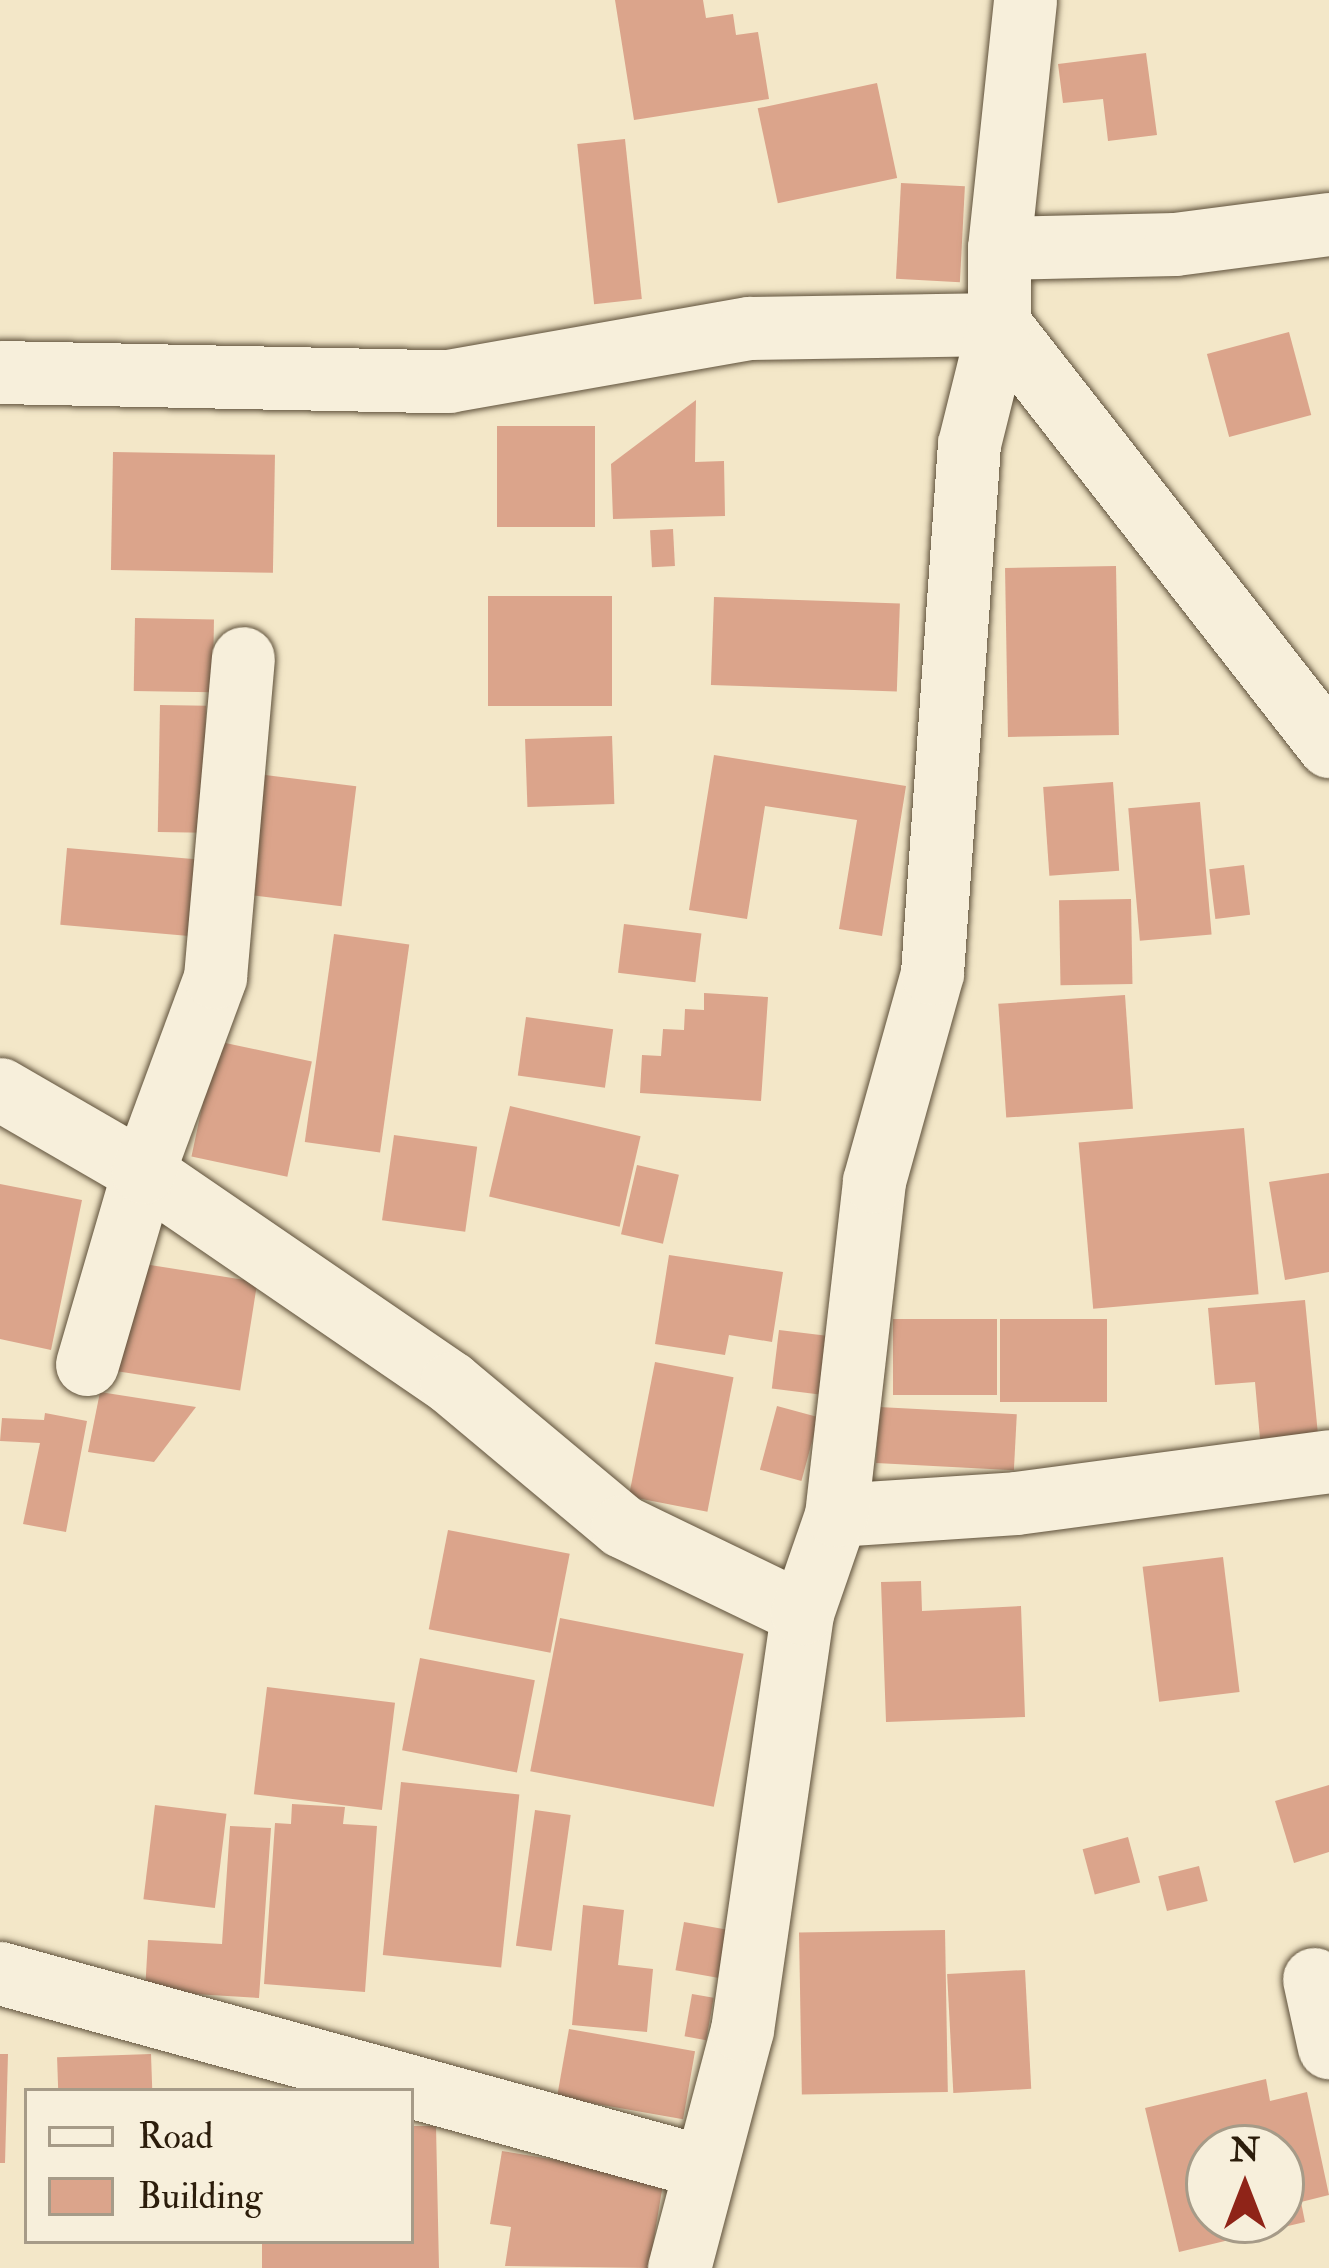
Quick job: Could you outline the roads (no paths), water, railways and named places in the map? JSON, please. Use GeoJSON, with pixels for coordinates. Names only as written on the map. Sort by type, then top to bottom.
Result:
{"type":"FeatureCollection","features":[{"type":"Feature","properties":{"kind":"street"},"geometry":{"type":"LineString","coordinates":[[679,2268],[742,2030],[802,1613],[836,1515],[874,1181],[932,973],[969,444],[999,324],[999,248],[1025,0]]}},
{"type":"Feature","properties":{"kind":"street"},"geometry":{"type":"LineString","coordinates":[[999,248],[1175,244],[1329,224]]}},
{"type":"Feature","properties":{"kind":"street"},"geometry":{"type":"LineString","coordinates":[[0,372],[448,381],[749,328],[999,324]]}},
{"type":"Feature","properties":{"kind":"street"},"geometry":{"type":"LineString","coordinates":[[999,324],[1329,746]]}},
{"type":"Feature","properties":{"kind":"street"},"geometry":{"type":"LineString","coordinates":[[87,1364],[142,1172],[215,977],[243,658]]}},
{"type":"Feature","properties":{"kind":"street"},"geometry":{"type":"LineString","coordinates":[[0,1089],[142,1172],[451,1383],[622,1526],[802,1613]]}},
{"type":"Feature","properties":{"kind":"street"},"geometry":{"type":"LineString","coordinates":[[836,1515],[1016,1502],[1329,1461]]}},
{"type":"Feature","properties":{"kind":"street"},"geometry":{"type":"LineString","coordinates":[[0,1973],[704,2167]]}},
{"type":"Feature","properties":{"kind":"street"},"geometry":{"type":"LineString","coordinates":[[1314,1979],[1329,2047]]}}]}
